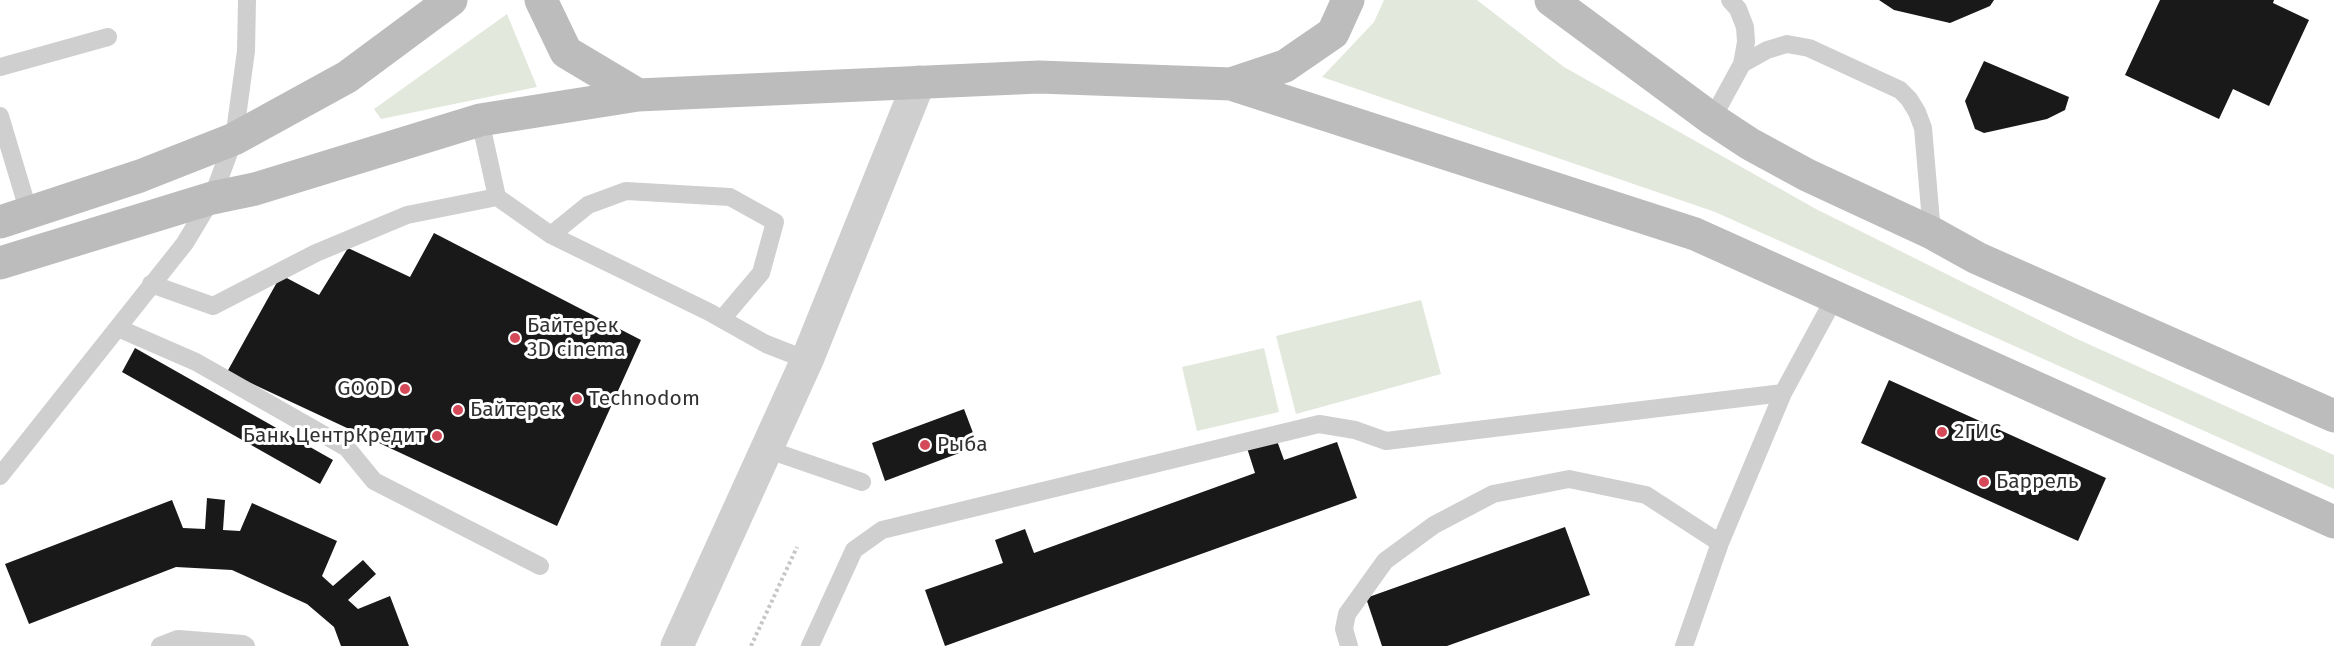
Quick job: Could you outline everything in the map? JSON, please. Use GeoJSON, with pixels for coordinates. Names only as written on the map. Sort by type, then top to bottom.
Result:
{"type":"FeatureCollection","features":[{"type":"Feature","properties":{"kind":"main road"},"geometry":{"type":"LineString","coordinates":[[14,217],[140,176],[234,139],[347,77],[451,0]]}},
{"type":"Feature","properties":{"kind":"main road"},"geometry":{"type":"LineString","coordinates":[[541,0],[566,52],[638,95]]}},
{"type":"Feature","properties":{"kind":"main road"},"geometry":{"type":"LineString","coordinates":[[1231,84],[1285,66],[1333,33],[1348,0]]}},
{"type":"Feature","properties":{"kind":"main road"},"geometry":{"type":"LineString","coordinates":[[1551,0],[1712,119],[1750,144],[1807,175],[1932,233],[1977,258],[2334,416]]}},
{"type":"Feature","properties":{"kind":"main road"},"geometry":{"type":"LineString","coordinates":[[0,264],[212,198],[255,189],[480,120],[638,95],[1039,77],[1231,84],[1695,234],[2334,522]]}},
{"type":"Feature","properties":{"kind":"street"},"geometry":{"type":"LineString","coordinates":[[677,646],[807,360],[919,82]]}},
{"type":"Feature","properties":{"kind":"lane"},"geometry":{"type":"LineString","coordinates":[[0,476],[185,243],[212,198],[234,139],[246,51],[247,0]]}},
{"type":"Feature","properties":{"kind":"lane"},"geometry":{"type":"LineString","coordinates":[[1712,119],[1742,64],[1746,42],[1745,27],[1738,9],[1730,0]]}},
{"type":"Feature","properties":{"kind":"lane"},"geometry":{"type":"LineString","coordinates":[[0,67],[108,37]]}},
{"type":"Feature","properties":{"kind":"lane"},"geometry":{"type":"LineString","coordinates":[[1742,64],[1767,50],[1787,44],[1809,48],[1900,90],[1917,112],[1923,128],[1932,233]]}},
{"type":"Feature","properties":{"kind":"lane"},"geometry":{"type":"LineString","coordinates":[[0,117],[14,217]]}},
{"type":"Feature","properties":{"kind":"lane"},"geometry":{"type":"LineString","coordinates":[[480,120],[497,197],[551,235],[766,344],[807,360]]}},
{"type":"Feature","properties":{"kind":"lane"},"geometry":{"type":"LineString","coordinates":[[551,235],[588,205],[626,191],[730,197],[775,222],[761,273],[722,320]]}},
{"type":"Feature","properties":{"kind":"lane"},"geometry":{"type":"LineString","coordinates":[[151,284],[213,306],[316,253],[407,215],[497,197]]}},
{"type":"Feature","properties":{"kind":"lane"},"geometry":{"type":"LineString","coordinates":[[1684,646],[1720,543],[1783,393],[1835,297]]}},
{"type":"Feature","properties":{"kind":"lane"},"geometry":{"type":"LineString","coordinates":[[118,328],[196,362],[347,448],[374,481],[540,566]]}},
{"type":"Feature","properties":{"kind":"lane"},"geometry":{"type":"LineString","coordinates":[[810,646],[854,550],[882,530],[1319,424],[1355,430],[1386,441],[1783,393]]}},
{"type":"Feature","properties":{"kind":"lane"},"geometry":{"type":"LineString","coordinates":[[766,449],[862,482]]}},
{"type":"Feature","properties":{"kind":"lane"},"geometry":{"type":"LineString","coordinates":[[1349,646],[1344,629],[1347,614],[1385,561],[1434,525],[1493,495],[1569,479],[1646,495],[1720,543]]}},
{"type":"Feature","properties":{"kind":"lane"},"geometry":{"type":"LineString","coordinates":[[160,646],[178,639],[246,646]]}},
{"type":"Feature","properties":{"kind":"path"},"geometry":{"type":"LineString","coordinates":[[751,646],[797,547]]}},
{"type":"Feature","properties":{"kind":"shaded area"},"geometry":{"type":"Polygon","coordinates":[[[1384,0],[1477,0],[1564,67],[1816,209],[2075,338],[2334,455],[2334,489],[1715,212],[1322,77],[1374,22],[1384,0]]]}},
{"type":"Feature","properties":{"kind":"shaded area"},"geometry":{"type":"Polygon","coordinates":[[[507,14],[537,87],[381,119],[374,109],[507,14]]]}},
{"type":"Feature","properties":{"kind":"shaded area"},"geometry":{"type":"Polygon","coordinates":[[[1421,300],[1441,374],[1296,414],[1276,336],[1421,300]]]}},
{"type":"Feature","properties":{"kind":"shaded area"},"geometry":{"type":"Polygon","coordinates":[[[1264,348],[1279,412],[1197,431],[1182,367],[1264,348]]]}},
{"type":"Feature","properties":{"kind":"building"},"geometry":{"type":"Polygon","coordinates":[[[1879,0],[1994,0],[1990,6],[1950,23],[1894,10],[1879,0]]]}},
{"type":"Feature","properties":{"kind":"building"},"geometry":{"type":"Polygon","coordinates":[[[2160,0],[2274,0],[2273,3],[2309,20],[2269,106],[2233,89],[2219,119],[2125,75],[2160,0]]]}},
{"type":"Feature","properties":{"kind":"building"},"geometry":{"type":"Polygon","coordinates":[[[1984,61],[2069,97],[2065,110],[2047,119],[1984,133],[1975,129],[1965,101],[1984,61]]]}},
{"type":"Feature","properties":{"kind":"building","name":"Байтерек"},"geometry":{"type":"Polygon","coordinates":[[[434,233],[641,340],[557,526],[227,372],[281,275],[319,295],[348,248],[410,277],[434,233]]]}},
{"type":"Feature","properties":{"kind":"building"},"geometry":{"type":"Polygon","coordinates":[[[135,348],[333,460],[320,484],[122,372],[135,348]]]}},
{"type":"Feature","properties":{"kind":"building"},"geometry":{"type":"Polygon","coordinates":[[[1889,380],[2106,478],[2078,541],[1861,443],[1889,380]]]}},
{"type":"Feature","properties":{"kind":"building","name":"Рыба"},"geometry":{"type":"Polygon","coordinates":[[[964,409],[978,446],[885,481],[872,443],[964,409]]]}},
{"type":"Feature","properties":{"kind":"building"},"geometry":{"type":"Polygon","coordinates":[[[1276,438],[1284,460],[1337,442],[1357,498],[945,646],[925,590],[1003,563],[995,540],[1025,529],[1034,553],[1255,473],[1247,448],[1276,438]]]}},
{"type":"Feature","properties":{"kind":"building"},"geometry":{"type":"Polygon","coordinates":[[[207,498],[225,500],[223,530],[240,531],[252,503],[337,541],[322,576],[333,586],[363,560],[376,574],[348,600],[358,609],[390,596],[409,646],[341,646],[334,627],[307,604],[232,570],[176,567],[29,624],[5,564],[172,500],[183,528],[205,529],[207,498]]]}},
{"type":"Feature","properties":{"kind":"building"},"geometry":{"type":"Polygon","coordinates":[[[1565,527],[1590,595],[1447,646],[1382,646],[1366,598],[1565,527]]]}},
{"type":"Feature","properties":{"kind":"place","name":"Байтерек 3D cinema"},"geometry":{"type":"Point","coordinates":[515,338]}},
{"type":"Feature","properties":{"kind":"place","name":"GOOD"},"geometry":{"type":"Point","coordinates":[405,389]}},
{"type":"Feature","properties":{"kind":"place","name":"Technodom"},"geometry":{"type":"Point","coordinates":[577,399]}},
{"type":"Feature","properties":{"kind":"place","name":"Байтерек"},"geometry":{"type":"Point","coordinates":[458,410]}},
{"type":"Feature","properties":{"kind":"place","name":"2ГИС"},"geometry":{"type":"Point","coordinates":[1942,432]}},
{"type":"Feature","properties":{"kind":"place","name":"Банк ЦентрКредит"},"geometry":{"type":"Point","coordinates":[437,436]}},
{"type":"Feature","properties":{"kind":"place","name":"Рыба"},"geometry":{"type":"Point","coordinates":[925,445]}},
{"type":"Feature","properties":{"kind":"place","name":"Баррель"},"geometry":{"type":"Point","coordinates":[1984,482]}}]}
